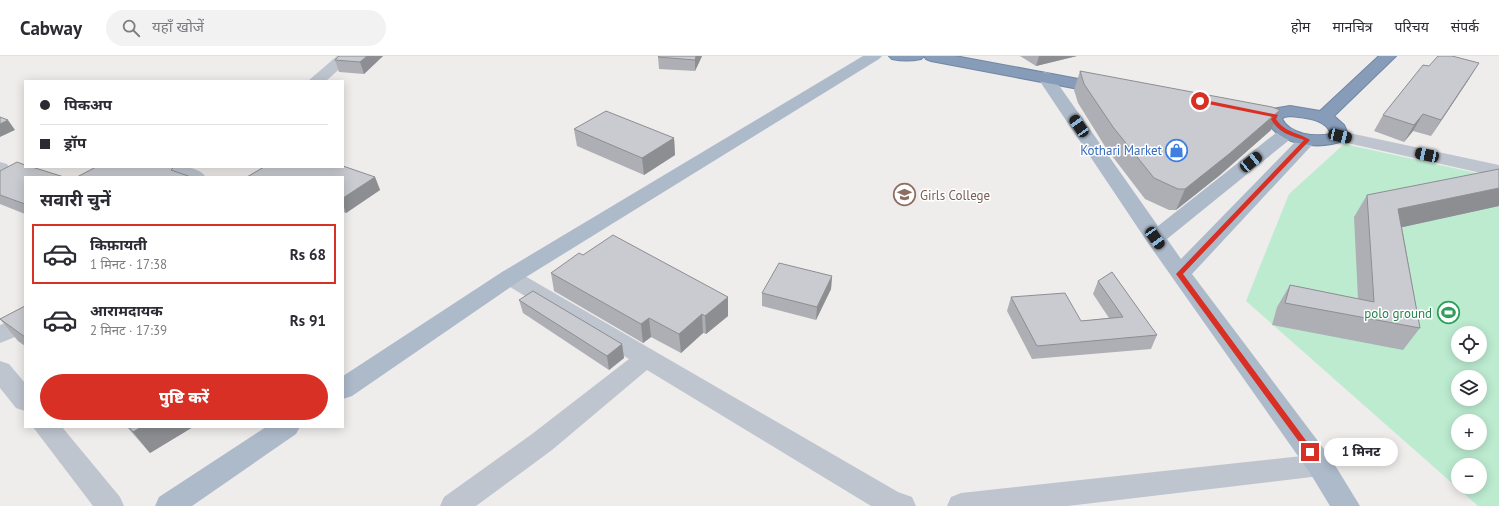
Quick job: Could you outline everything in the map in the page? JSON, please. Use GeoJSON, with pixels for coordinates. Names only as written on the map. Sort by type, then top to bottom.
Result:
{"type":"FeatureCollection","features":[{"type":"Feature","properties":{"kind":"highway"},"geometry":{"type":"LineString","coordinates":[[897,56],[916,56]]}},
{"type":"Feature","properties":{"kind":"highway"},"geometry":{"type":"LineString","coordinates":[[931,56],[1045,77],[1119,88],[972,56]]}},
{"type":"Feature","properties":{"kind":"highway"},"geometry":{"type":"LineString","coordinates":[[1306,113],[1370,56]]}},
{"type":"Feature","properties":{"kind":"highway"},"geometry":{"type":"LineString","coordinates":[[1323,118],[1388,56]]}},
{"type":"Feature","properties":{"kind":"highway"},"geometry":{"type":"LineString","coordinates":[[1290,111],[1306,113],[1323,118],[1335,125],[1340,136],[1324,141],[1307,140],[1272,121],[1278,114],[1290,111]]}},
{"type":"Feature","properties":{"kind":"main road"},"geometry":{"type":"LineString","coordinates":[[344,388],[510,277],[874,56]]}},
{"type":"Feature","properties":{"kind":"main road"},"geometry":{"type":"LineString","coordinates":[[1045,77],[1180,274],[1320,465],[1346,506]]}},
{"type":"Feature","properties":{"kind":"main road"},"geometry":{"type":"LineString","coordinates":[[1155,238],[1272,121]]}},
{"type":"Feature","properties":{"kind":"main road"},"geometry":{"type":"LineString","coordinates":[[1180,274],[1307,140]]}},
{"type":"Feature","properties":{"kind":"main road"},"geometry":{"type":"LineString","coordinates":[[169,506],[286,428]]}},
{"type":"Feature","properties":{"kind":"street"},"geometry":{"type":"LineString","coordinates":[[317,80],[346,56]]}},
{"type":"Feature","properties":{"kind":"street"},"geometry":{"type":"LineString","coordinates":[[1340,136],[1499,171]]}},
{"type":"Feature","properties":{"kind":"street"},"geometry":{"type":"LineString","coordinates":[[0,168],[2,172],[0,175]]}},
{"type":"Feature","properties":{"kind":"street"},"geometry":{"type":"LineString","coordinates":[[510,277],[574,313],[646,358],[895,505]]}},
{"type":"Feature","properties":{"kind":"street"},"geometry":{"type":"LineString","coordinates":[[0,335],[24,323]]}},
{"type":"Feature","properties":{"kind":"street"},"geometry":{"type":"LineString","coordinates":[[454,506],[542,442],[646,358]]}},
{"type":"Feature","properties":{"kind":"street"},"geometry":{"type":"LineString","coordinates":[[0,370],[24,400]]}},
{"type":"Feature","properties":{"kind":"street"},"geometry":{"type":"LineString","coordinates":[[47,428],[110,506]]}},
{"type":"Feature","properties":{"kind":"street"},"geometry":{"type":"LineString","coordinates":[[961,506],[1320,465]]}},
{"type":"Feature","properties":{"kind":"green space"},"geometry":{"type":"Polygon","coordinates":[[[1344,144],[1499,178],[1499,506],[1478,506],[1464,494],[1487,494],[1487,458],[1451,458],[1451,482],[1246,301],[1289,194],[1344,144]]]}},
{"type":"Feature","properties":{"kind":"building"},"geometry":{"type":"Polygon","coordinates":[[[339,56],[367,56],[360,62],[335,60],[339,56]]]}},
{"type":"Feature","properties":{"kind":"building"},"geometry":{"type":"Polygon","coordinates":[[[696,56],[695,60],[658,57],[696,56]]]}},
{"type":"Feature","properties":{"kind":"building"},"geometry":{"type":"Polygon","coordinates":[[[1438,56],[1452,56],[1479,63],[1441,120],[1423,114],[1414,125],[1383,115],[1423,65],[1429,66],[1438,56]]]}},
{"type":"Feature","properties":{"kind":"building","name":"Kothari Market"},"geometry":{"type":"Polygon","coordinates":[[[1080,71],[1272,107],[1280,110],[1229,154],[1185,189],[1178,189],[1154,178],[1113,127],[1084,84],[1080,71]]]}},
{"type":"Feature","properties":{"kind":"building"},"geometry":{"type":"Polygon","coordinates":[[[606,111],[674,138],[642,158],[574,129],[606,111]]]}},
{"type":"Feature","properties":{"kind":"building"},"geometry":{"type":"Polygon","coordinates":[[[0,117],[8,120],[0,124],[0,117]]]}},
{"type":"Feature","properties":{"kind":"building"},"geometry":{"type":"Polygon","coordinates":[[[17,162],[24,165],[24,168],[35,168],[61,176],[24,176],[24,204],[0,195],[0,171],[17,162]]]}},
{"type":"Feature","properties":{"kind":"building"},"geometry":{"type":"Polygon","coordinates":[[[344,166],[375,177],[344,197],[344,176],[249,176],[262,168],[344,168],[344,166]]]}},
{"type":"Feature","properties":{"kind":"building"},"geometry":{"type":"Polygon","coordinates":[[[94,168],[173,168],[171,170],[188,176],[79,176],[94,168]]]}},
{"type":"Feature","properties":{"kind":"building"},"geometry":{"type":"Polygon","coordinates":[[[1499,169],[1499,188],[1398,209],[1420,328],[1285,303],[1290,285],[1374,302],[1367,195],[1499,169]]]}},
{"type":"Feature","properties":{"kind":"building"},"geometry":{"type":"Polygon","coordinates":[[[613,235],[728,297],[705,316],[702,314],[679,334],[649,318],[641,324],[551,273],[579,253],[583,255],[613,235]]]}},
{"type":"Feature","properties":{"kind":"building"},"geometry":{"type":"Polygon","coordinates":[[[779,263],[832,276],[817,307],[762,293],[779,263]]]}},
{"type":"Feature","properties":{"kind":"building"},"geometry":{"type":"Polygon","coordinates":[[[1112,272],[1157,335],[1037,346],[1011,297],[1065,293],[1081,321],[1123,317],[1098,281],[1112,272]]]}},
{"type":"Feature","properties":{"kind":"building"},"geometry":{"type":"Polygon","coordinates":[[[533,291],[622,344],[607,356],[519,300],[533,291]]]}},
{"type":"Feature","properties":{"kind":"building"},"geometry":{"type":"Polygon","coordinates":[[[24,307],[24,336],[0,319],[24,307]]]}},
{"type":"Feature","properties":{"kind":"building"},"geometry":{"type":"Polygon","coordinates":[[[130,428],[139,428],[133,432],[130,428]]]}},
{"type":"Feature","properties":{"kind":"place","name":"Kothari Market"},"geometry":{"type":"Point","coordinates":[1177,150]}},
{"type":"Feature","properties":{"kind":"place","name":"Girls College"},"geometry":{"type":"Point","coordinates":[905,195]}},
{"type":"Feature","properties":{"kind":"place","name":"polo ground"},"geometry":{"type":"Point","coordinates":[1448,313]}},
{"type":"Feature","properties":{"kind":"route"},"geometry":{"type":"LineString","coordinates":[[1200,101],[1276,116],[1274,119],[1278,127],[1287,133],[1307,140],[1180,274],[1310,452]]}}]}
